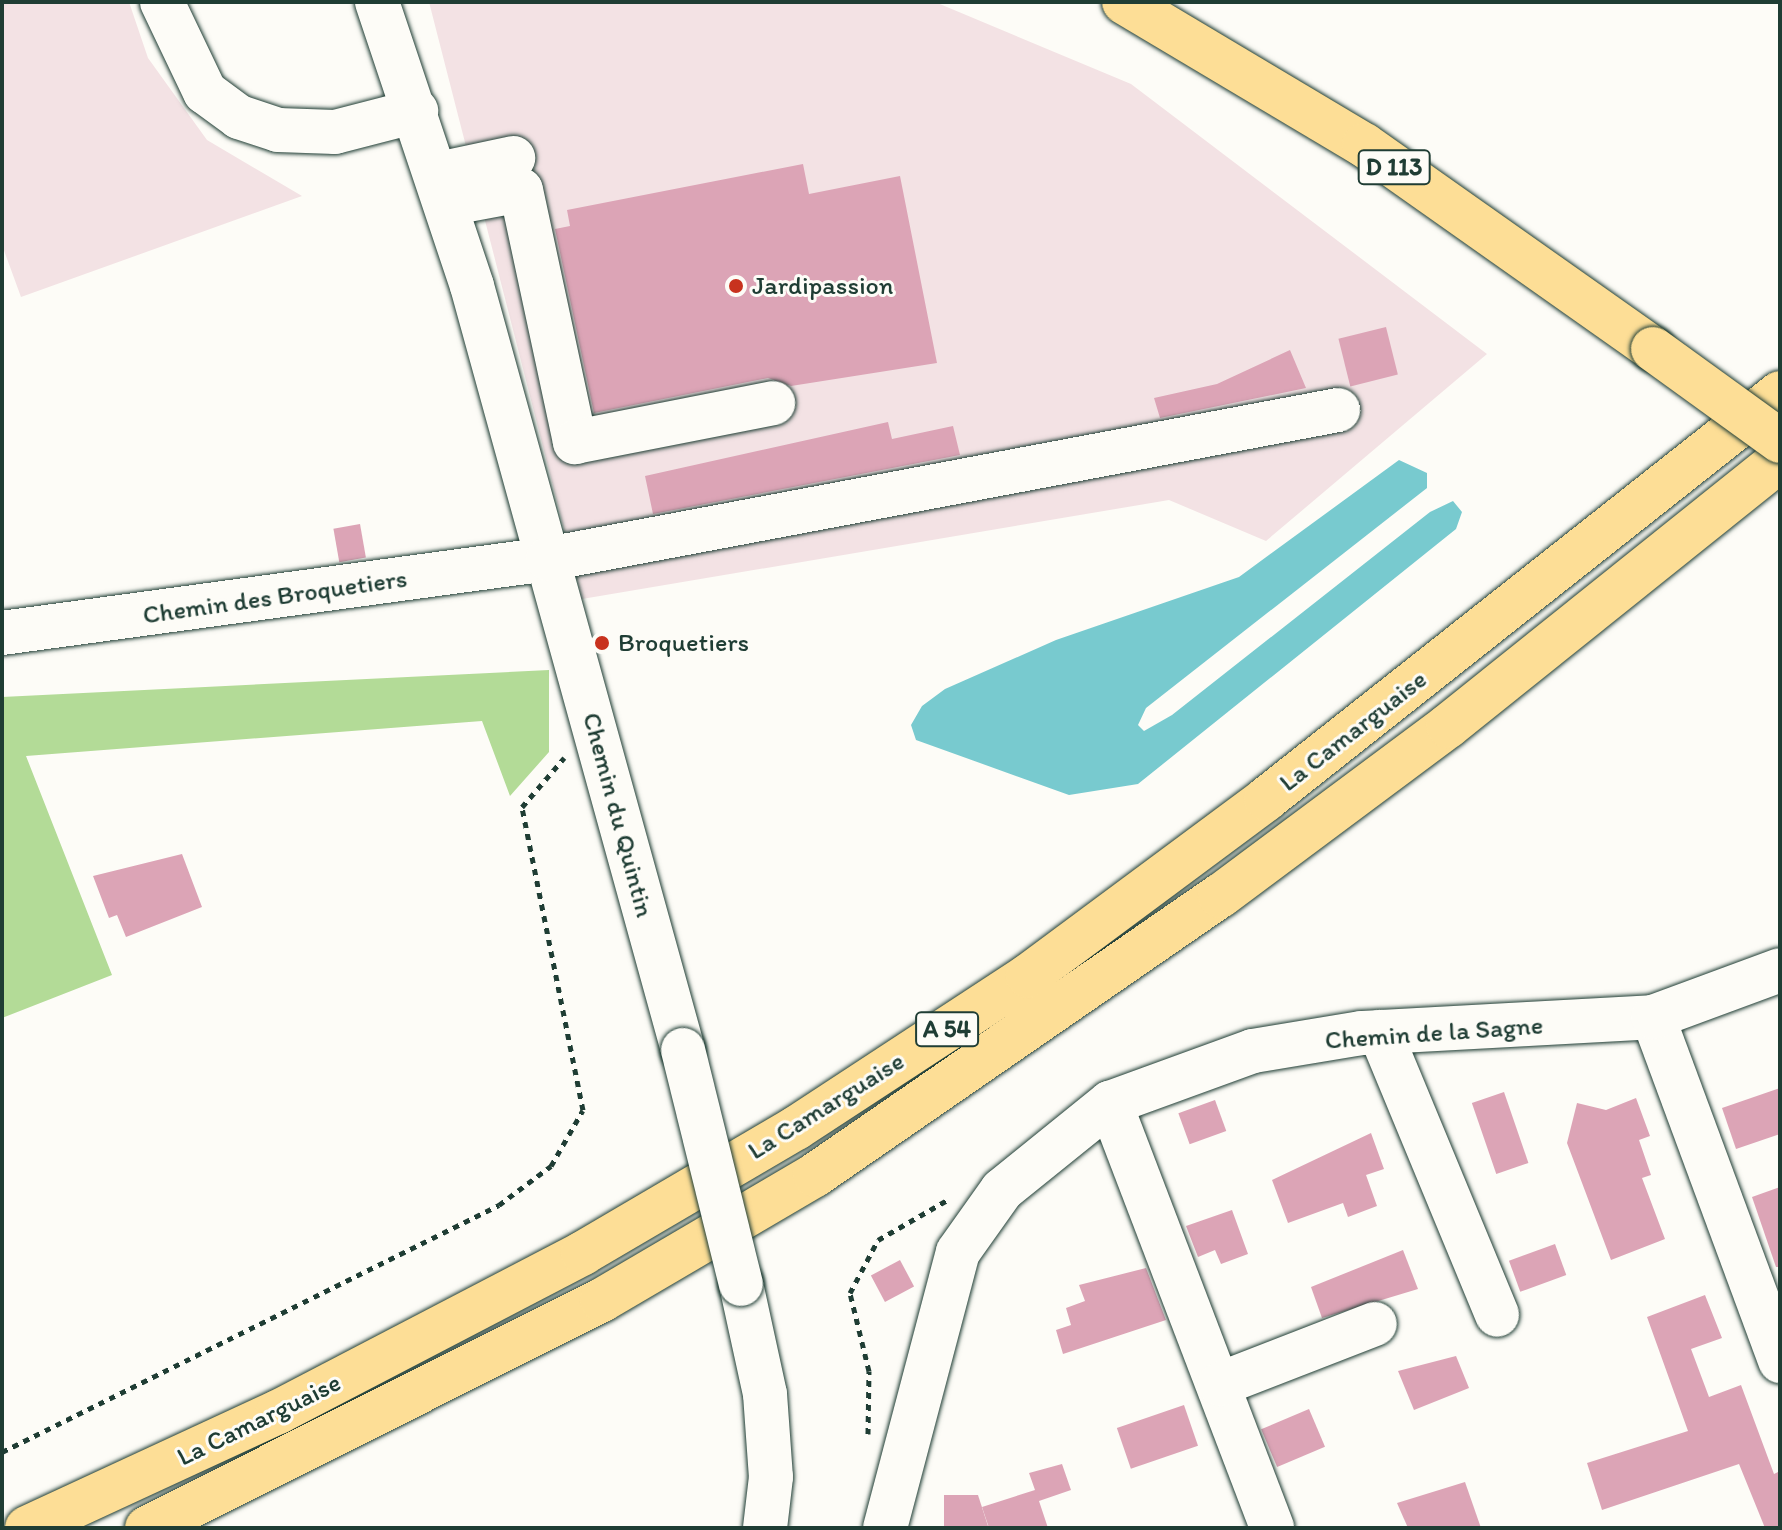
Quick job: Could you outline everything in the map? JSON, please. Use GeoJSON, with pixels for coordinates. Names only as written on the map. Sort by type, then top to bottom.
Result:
{"type":"FeatureCollection","features":[{"type":"Feature","properties":{"kind":"main road","name":"D 113"},"geometry":{"type":"LineString","coordinates":[[1124,2],[1364,145],[1780,441]]}},
{"type":"Feature","properties":{"kind":"main road","name":"La Camarguaise"},"geometry":{"type":"LineString","coordinates":[[27,1528],[319,1391],[583,1253],[796,1128],[1028,976],[1266,799],[1780,393]]}},
{"type":"Feature","properties":{"kind":"main road","name":"La Camarguaise"},"geometry":{"type":"LineString","coordinates":[[147,1528],[602,1300],[815,1175],[1220,896],[1448,726],[1780,460]]}},
{"type":"Feature","properties":{"kind":"street"},"geometry":{"type":"LineString","coordinates":[[162,2],[205,92],[239,117],[278,130],[335,132],[416,111]]}},
{"type":"Feature","properties":{"kind":"street","name":"Chemin du Quintin"},"geometry":{"type":"LineString","coordinates":[[355,2],[392,82],[416,111]]}},
{"type":"Feature","properties":{"kind":"street","name":"Chemin du Quintin"},"geometry":{"type":"LineString","coordinates":[[377,2],[442,189],[683,1050],[765,1394],[771,1477],[765,1528]]}},
{"type":"Feature","properties":{"kind":"street"},"geometry":{"type":"LineString","coordinates":[[442,189],[517,174],[575,442],[773,403]]}},
{"type":"Feature","properties":{"kind":"street","name":"Chemin des Broquetiers"},"geometry":{"type":"LineString","coordinates":[[2,633],[548,559],[1338,410]]}},
{"type":"Feature","properties":{"kind":"street","name":"Chemin de la Sagne"},"geometry":{"type":"LineString","coordinates":[[885,1528],[958,1252],[1002,1190],[1110,1103],[1253,1051],[1380,1032],[1653,1017],[1780,970]]}},
{"type":"Feature","properties":{"kind":"street"},"geometry":{"type":"LineString","coordinates":[[1653,1017],[1780,1361]]}},
{"type":"Feature","properties":{"kind":"street"},"geometry":{"type":"LineString","coordinates":[[1380,1032],[1497,1315]]}},
{"type":"Feature","properties":{"kind":"street"},"geometry":{"type":"LineString","coordinates":[[1110,1103],[1220,1384],[1272,1528]]}},
{"type":"Feature","properties":{"kind":"street"},"geometry":{"type":"LineString","coordinates":[[1220,1384],[1375,1324]]}},
{"type":"Feature","properties":{"kind":"path"},"geometry":{"type":"LineString","coordinates":[[2,1452],[499,1205],[551,1166],[583,1110],[522,807],[593,724]]}},
{"type":"Feature","properties":{"kind":"path"},"geometry":{"type":"LineString","coordinates":[[868,1443],[869,1371],[850,1293],[878,1240],[953,1197]]}},
{"type":"Feature","properties":{"kind":"shaded area"},"geometry":{"type":"Polygon","coordinates":[[[2,2],[129,2],[148,58],[207,140],[302,196],[21,297],[2,245],[2,2]]]}},
{"type":"Feature","properties":{"kind":"shaded area"},"geometry":{"type":"Polygon","coordinates":[[[429,2],[935,2],[1131,84],[1487,354],[1266,541],[1169,500],[582,599],[429,2]]]}},
{"type":"Feature","properties":{"kind":"green space"},"geometry":{"type":"Polygon","coordinates":[[[549,670],[549,752],[510,796],[482,721],[26,756],[112,975],[2,1018],[2,697],[549,670]]]}},
{"type":"Feature","properties":{"kind":"water"},"geometry":{"type":"Polygon","coordinates":[[[1399,460],[1427,473],[1427,488],[1146,708],[1138,725],[1144,731],[1172,715],[1430,512],[1453,501],[1462,512],[1456,529],[1138,784],[1069,795],[916,740],[911,725],[922,706],[945,689],[1056,640],[1239,577],[1399,460]]]}},
{"type":"Feature","properties":{"kind":"building"},"geometry":{"type":"Polygon","coordinates":[[[803,164],[809,194],[900,176],[937,363],[791,386],[768,378],[594,413],[555,229],[570,226],[567,210],[803,164]]]}},
{"type":"Feature","properties":{"kind":"building"},"geometry":{"type":"Polygon","coordinates":[[[1386,327],[1398,375],[1350,386],[1338,339],[1386,327]]]}},
{"type":"Feature","properties":{"kind":"building"},"geometry":{"type":"Polygon","coordinates":[[[1290,350],[1306,388],[1160,418],[1154,398],[1217,384],[1290,350]]]}},
{"type":"Feature","properties":{"kind":"building"},"geometry":{"type":"Polygon","coordinates":[[[888,422],[892,439],[953,426],[960,455],[653,514],[645,476],[888,422]]]}},
{"type":"Feature","properties":{"kind":"building"},"geometry":{"type":"Polygon","coordinates":[[[360,524],[366,557],[339,562],[333,529],[360,524]]]}},
{"type":"Feature","properties":{"kind":"building"},"geometry":{"type":"Polygon","coordinates":[[[182,854],[202,907],[126,937],[117,915],[109,918],[93,876],[182,854]]]}},
{"type":"Feature","properties":{"kind":"building"},"geometry":{"type":"Polygon","coordinates":[[[1780,1088],[1780,1134],[1736,1149],[1722,1108],[1780,1088]]]}},
{"type":"Feature","properties":{"kind":"building"},"geometry":{"type":"Polygon","coordinates":[[[1504,1092],[1528,1163],[1496,1174],[1472,1103],[1504,1092]]]}},
{"type":"Feature","properties":{"kind":"building"},"geometry":{"type":"Polygon","coordinates":[[[1636,1098],[1650,1136],[1639,1140],[1651,1175],[1642,1178],[1665,1239],[1611,1260],[1567,1143],[1577,1103],[1606,1110],[1636,1098]]]}},
{"type":"Feature","properties":{"kind":"building"},"geometry":{"type":"Polygon","coordinates":[[[1215,1100],[1226,1131],[1190,1144],[1178,1113],[1215,1100]]]}},
{"type":"Feature","properties":{"kind":"building"},"geometry":{"type":"Polygon","coordinates":[[[1371,1133],[1384,1169],[1366,1175],[1377,1206],[1348,1217],[1343,1203],[1288,1223],[1272,1180],[1371,1133]]]}},
{"type":"Feature","properties":{"kind":"building"},"geometry":{"type":"Polygon","coordinates":[[[1780,1187],[1780,1267],[1776,1267],[1752,1197],[1780,1187]]]}},
{"type":"Feature","properties":{"kind":"building"},"geometry":{"type":"Polygon","coordinates":[[[1232,1210],[1248,1254],[1221,1264],[1215,1250],[1198,1257],[1186,1226],[1232,1210]]]}},
{"type":"Feature","properties":{"kind":"building"},"geometry":{"type":"Polygon","coordinates":[[[1555,1244],[1566,1275],[1520,1292],[1509,1261],[1555,1244]]]}},
{"type":"Feature","properties":{"kind":"building"},"geometry":{"type":"Polygon","coordinates":[[[1403,1250],[1418,1289],[1322,1318],[1311,1287],[1403,1250]]]}},
{"type":"Feature","properties":{"kind":"building"},"geometry":{"type":"Polygon","coordinates":[[[900,1260],[914,1286],[885,1302],[871,1275],[900,1260]]]}},
{"type":"Feature","properties":{"kind":"building"},"geometry":{"type":"Polygon","coordinates":[[[1146,1268],[1166,1320],[1063,1354],[1056,1330],[1071,1325],[1066,1308],[1085,1301],[1079,1285],[1146,1268]]]}},
{"type":"Feature","properties":{"kind":"building"},"geometry":{"type":"Polygon","coordinates":[[[1705,1295],[1722,1338],[1691,1349],[1709,1397],[1741,1385],[1774,1474],[1780,1471],[1780,1528],[1765,1528],[1739,1464],[1602,1510],[1587,1463],[1688,1431],[1647,1317],[1705,1295]]]}},
{"type":"Feature","properties":{"kind":"building"},"geometry":{"type":"Polygon","coordinates":[[[1456,1356],[1469,1388],[1414,1410],[1398,1371],[1456,1356]]]}},
{"type":"Feature","properties":{"kind":"building"},"geometry":{"type":"Polygon","coordinates":[[[1184,1405],[1198,1446],[1131,1469],[1117,1428],[1184,1405]]]}},
{"type":"Feature","properties":{"kind":"building"},"geometry":{"type":"Polygon","coordinates":[[[1309,1409],[1325,1447],[1277,1467],[1261,1429],[1309,1409]]]}},
{"type":"Feature","properties":{"kind":"building"},"geometry":{"type":"Polygon","coordinates":[[[1062,1464],[1071,1490],[1039,1501],[1048,1528],[989,1528],[982,1507],[1035,1490],[1029,1473],[1062,1464]]]}},
{"type":"Feature","properties":{"kind":"building"},"geometry":{"type":"Polygon","coordinates":[[[1465,1482],[1481,1528],[1408,1528],[1397,1503],[1465,1482]]]}},
{"type":"Feature","properties":{"kind":"building"},"geometry":{"type":"Polygon","coordinates":[[[944,1495],[978,1495],[988,1526],[944,1526],[944,1495]]]}},
{"type":"Feature","properties":{"kind":"place","name":"Jardipassion"},"geometry":{"type":"Point","coordinates":[736,286]}},
{"type":"Feature","properties":{"kind":"place","name":"Broquetiers"},"geometry":{"type":"Point","coordinates":[602,643]}}]}
